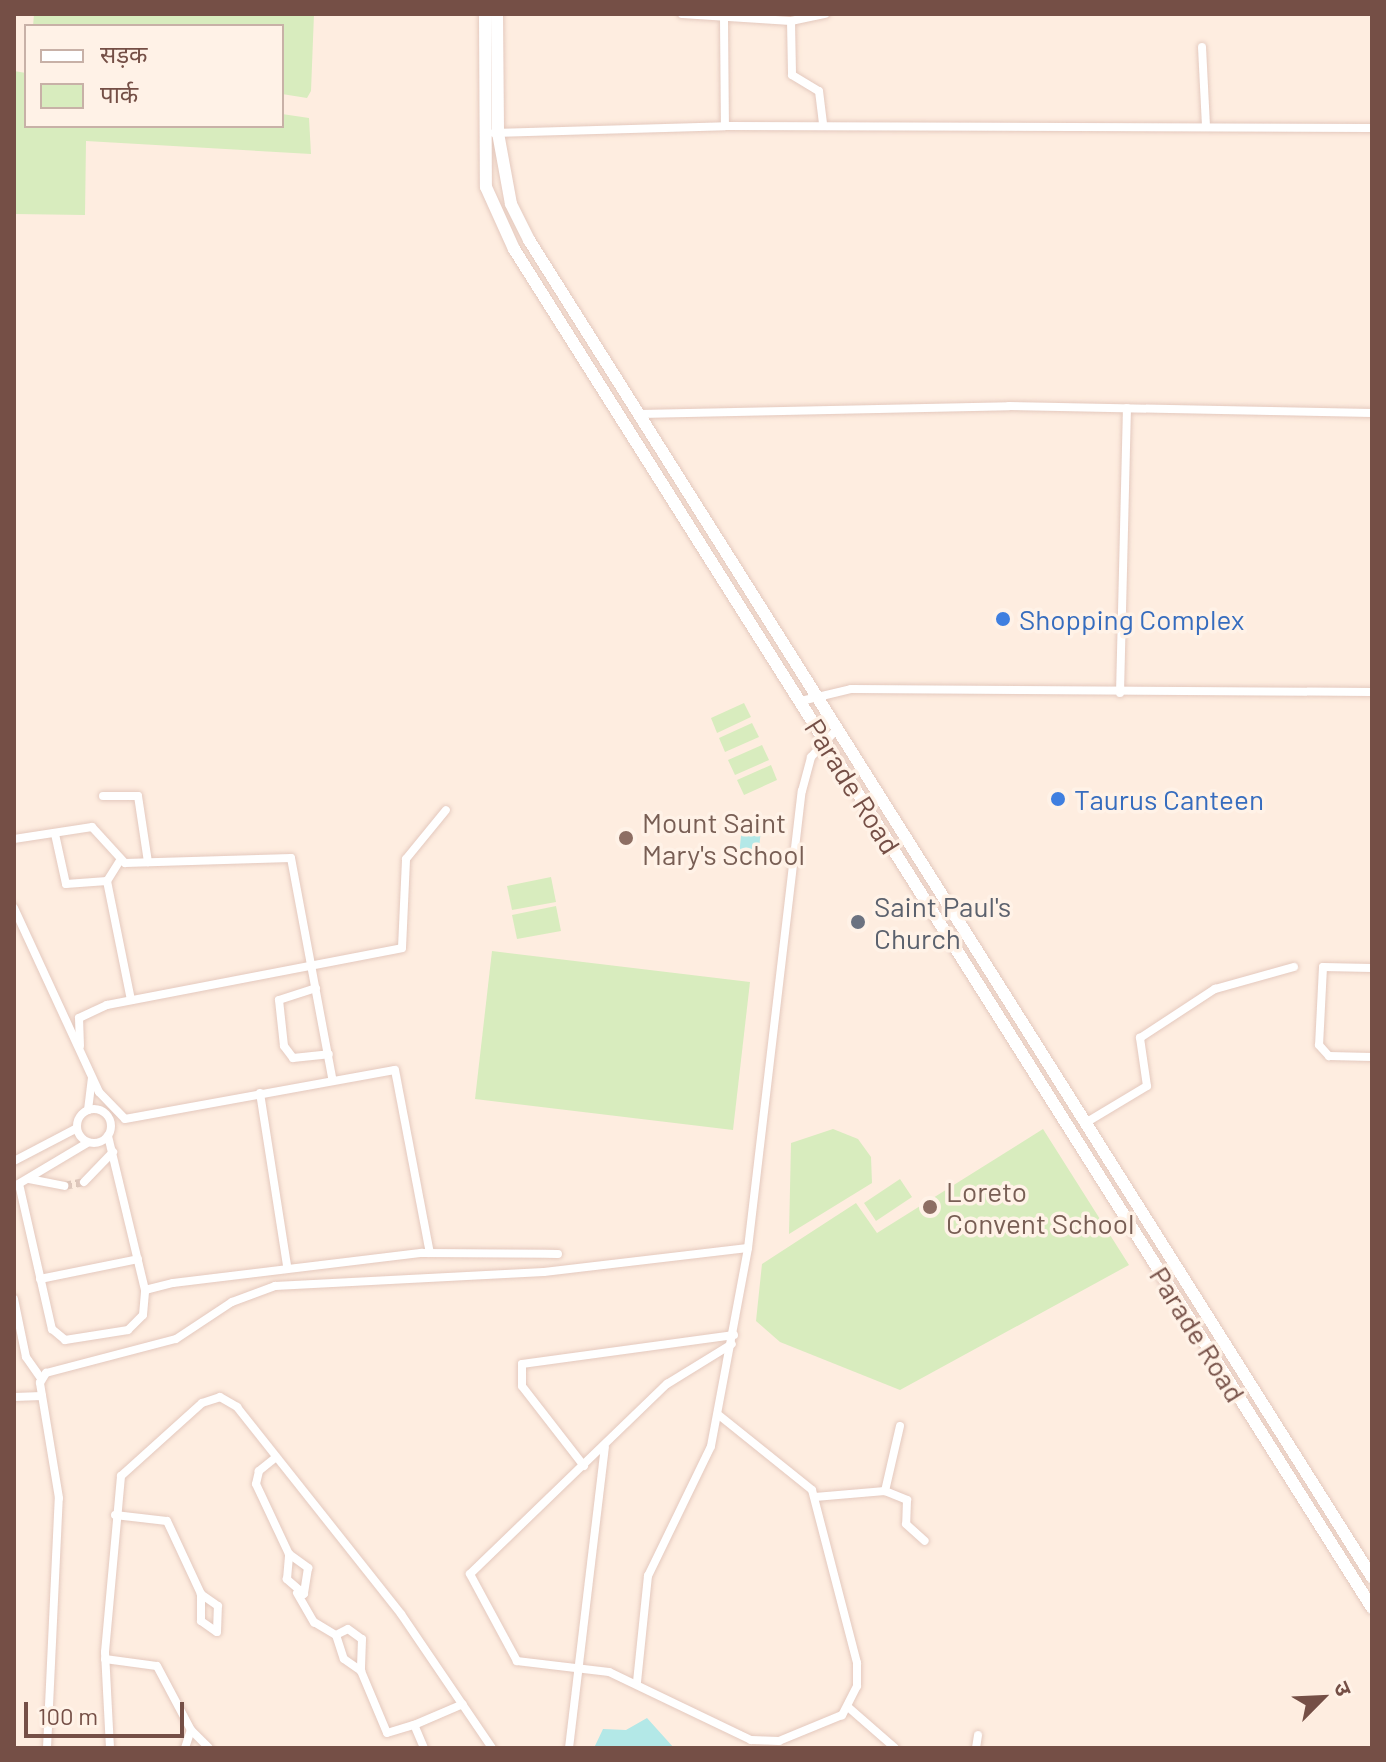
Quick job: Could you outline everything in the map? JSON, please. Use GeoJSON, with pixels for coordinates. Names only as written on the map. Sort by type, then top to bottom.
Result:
{"type":"FeatureCollection","features":[{"type":"Feature","properties":{"kind":"street","name":"Parade Road"},"geometry":{"type":"LineString","coordinates":[[485,14],[491,132],[518,219],[1372,1577]]}},
{"type":"Feature","properties":{"kind":"street","name":"Parade Road"},"geometry":{"type":"LineString","coordinates":[[497,14],[486,187],[514,249],[1372,1608]]}},
{"type":"Feature","properties":{"kind":"street"},"geometry":{"type":"LineString","coordinates":[[682,14],[791,21],[825,14]]}},
{"type":"Feature","properties":{"kind":"street"},"geometry":{"type":"LineString","coordinates":[[724,19],[725,126]]}},
{"type":"Feature","properties":{"kind":"street"},"geometry":{"type":"LineString","coordinates":[[791,21],[792,75],[819,91],[823,126]]}},
{"type":"Feature","properties":{"kind":"street"},"geometry":{"type":"LineString","coordinates":[[1202,47],[1206,126]]}},
{"type":"Feature","properties":{"kind":"street"},"geometry":{"type":"LineString","coordinates":[[491,132],[725,126],[1372,128]]}},
{"type":"Feature","properties":{"kind":"street"},"geometry":{"type":"LineString","coordinates":[[640,414],[1127,408],[1372,413]]}},
{"type":"Feature","properties":{"kind":"street"},"geometry":{"type":"LineString","coordinates":[[1120,693],[1127,408]]}},
{"type":"Feature","properties":{"kind":"street"},"geometry":{"type":"LineString","coordinates":[[801,701],[815,695],[1372,692]]}},
{"type":"Feature","properties":{"kind":"street"},"geometry":{"type":"LineString","coordinates":[[637,1682],[649,1572],[694,1493],[720,1416],[748,1248],[802,791],[823,739],[837,729]]}},
{"type":"Feature","properties":{"kind":"street"},"geometry":{"type":"LineString","coordinates":[[103,796],[138,796],[148,862]]}},
{"type":"Feature","properties":{"kind":"street"},"geometry":{"type":"LineString","coordinates":[[80,1052],[85,1012],[131,1000],[313,969],[402,948],[406,859],[446,810]]}},
{"type":"Feature","properties":{"kind":"street"},"geometry":{"type":"LineString","coordinates":[[14,839],[98,828],[119,862]]}},
{"type":"Feature","properties":{"kind":"street"},"geometry":{"type":"LineString","coordinates":[[55,834],[66,884],[107,881]]}},
{"type":"Feature","properties":{"kind":"street"},"geometry":{"type":"LineString","coordinates":[[119,862],[291,858],[332,1078]]}},
{"type":"Feature","properties":{"kind":"street"},"geometry":{"type":"LineString","coordinates":[[119,862],[107,881],[131,1000]]}},
{"type":"Feature","properties":{"kind":"street"},"geometry":{"type":"LineString","coordinates":[[14,908],[92,1079],[110,1105],[124,1118]]}},
{"type":"Feature","properties":{"kind":"street"},"geometry":{"type":"LineString","coordinates":[[1087,1122],[1147,1086],[1140,1038],[1215,989],[1294,967]]}},
{"type":"Feature","properties":{"kind":"street"},"geometry":{"type":"LineString","coordinates":[[1372,968],[1323,967],[1319,1045],[1329,1056],[1372,1057]]}},
{"type":"Feature","properties":{"kind":"street"},"geometry":{"type":"LineString","coordinates":[[316,988],[279,1000],[284,1046],[293,1058],[329,1054]]}},
{"type":"Feature","properties":{"kind":"street"},"geometry":{"type":"LineString","coordinates":[[111,1123],[383,1068],[398,1073],[430,1253]]}},
{"type":"Feature","properties":{"kind":"street"},"geometry":{"type":"LineString","coordinates":[[14,1161],[77,1128],[88,1110],[92,1079]]}},
{"type":"Feature","properties":{"kind":"street"},"geometry":{"type":"LineString","coordinates":[[260,1093],[287,1266]]}},
{"type":"Feature","properties":{"kind":"street"},"geometry":{"type":"LineString","coordinates":[[88,1110],[110,1105]]}},
{"type":"Feature","properties":{"kind":"street"},"geometry":{"type":"LineString","coordinates":[[98,1109],[111,1123]]}},
{"type":"Feature","properties":{"kind":"street"},"geometry":{"type":"LineString","coordinates":[[108,1136],[87,1143],[17,1185],[52,1329],[65,1340],[128,1330],[143,1315],[145,1290],[108,1136],[111,1123]]}},
{"type":"Feature","properties":{"kind":"street"},"geometry":{"type":"LineString","coordinates":[[77,1128],[87,1143]]}},
{"type":"Feature","properties":{"kind":"street"},"geometry":{"type":"LineString","coordinates":[[84,1182],[113,1152]]}},
{"type":"Feature","properties":{"kind":"street"},"geometry":{"type":"LineString","coordinates":[[29,1179],[64,1186]]}},
{"type":"Feature","properties":{"kind":"street"},"geometry":{"type":"LineString","coordinates":[[40,1377],[176,1339],[232,1302],[275,1286],[544,1272],[748,1248]]}},
{"type":"Feature","properties":{"kind":"street"},"geometry":{"type":"LineString","coordinates":[[145,1290],[287,1266],[430,1253],[558,1254]]}},
{"type":"Feature","properties":{"kind":"street"},"geometry":{"type":"LineString","coordinates":[[40,1279],[138,1259]]}},
{"type":"Feature","properties":{"kind":"street"},"geometry":{"type":"LineString","coordinates":[[14,1299],[26,1357],[40,1377],[59,1498],[47,1748]]}},
{"type":"Feature","properties":{"kind":"street"},"geometry":{"type":"LineString","coordinates":[[1205,1346],[1221,1336]]}},
{"type":"Feature","properties":{"kind":"street"},"geometry":{"type":"LineString","coordinates":[[720,1416],[807,1482],[815,1497],[858,1669],[848,1707],[817,1731],[767,1745],[637,1682],[576,1666],[517,1661],[470,1574],[479,1558],[605,1447],[672,1380],[733,1340]]}},
{"type":"Feature","properties":{"kind":"street"},"geometry":{"type":"LineString","coordinates":[[584,1466],[522,1386],[522,1364],[733,1340]]}},
{"type":"Feature","properties":{"kind":"street"},"geometry":{"type":"LineString","coordinates":[[14,1397],[42,1396]]}},
{"type":"Feature","properties":{"kind":"street"},"geometry":{"type":"LineString","coordinates":[[110,1748],[105,1659],[115,1515],[124,1469],[211,1398],[237,1407],[401,1614],[492,1748]]}},
{"type":"Feature","properties":{"kind":"street"},"geometry":{"type":"LineString","coordinates":[[885,1491],[900,1426]]}},
{"type":"Feature","properties":{"kind":"street"},"geometry":{"type":"LineString","coordinates":[[569,1748],[576,1666],[605,1447]]}},
{"type":"Feature","properties":{"kind":"street"},"geometry":{"type":"LineString","coordinates":[[275,1458],[255,1479],[289,1554],[311,1575],[309,1590],[297,1593]]}},
{"type":"Feature","properties":{"kind":"street"},"geometry":{"type":"LineString","coordinates":[[815,1497],[885,1491],[904,1497],[906,1524],[925,1541]]}},
{"type":"Feature","properties":{"kind":"street"},"geometry":{"type":"LineString","coordinates":[[115,1515],[167,1521],[201,1594]]}},
{"type":"Feature","properties":{"kind":"street"},"geometry":{"type":"LineString","coordinates":[[289,1554],[284,1571],[314,1622],[336,1635],[344,1659],[361,1671],[387,1733],[463,1704]]}},
{"type":"Feature","properties":{"kind":"street"},"geometry":{"type":"LineString","coordinates":[[336,1635],[348,1629],[360,1635],[366,1658],[361,1671]]}},
{"type":"Feature","properties":{"kind":"street"},"geometry":{"type":"LineString","coordinates":[[105,1659],[157,1666],[191,1730],[209,1748]]}},
{"type":"Feature","properties":{"kind":"street"},"geometry":{"type":"LineString","coordinates":[[848,1707],[895,1748]]}},
{"type":"Feature","properties":{"kind":"street"},"geometry":{"type":"LineString","coordinates":[[414,1725],[424,1748]]}},
{"type":"Feature","properties":{"kind":"street"},"geometry":{"type":"LineString","coordinates":[[185,1748],[191,1730]]}},
{"type":"Feature","properties":{"kind":"street"},"geometry":{"type":"LineString","coordinates":[[976,1748],[978,1735]]}},
{"type":"Feature","properties":{"kind":"green space"},"geometry":{"type":"Polygon","coordinates":[[[34,14],[314,14],[311,91],[307,98],[284,94],[284,24],[33,24],[34,14]]]}},
{"type":"Feature","properties":{"kind":"green space"},"geometry":{"type":"Polygon","coordinates":[[[14,71],[24,73],[24,128],[284,128],[284,114],[309,118],[311,154],[86,141],[85,215],[14,214],[14,71]]]}},
{"type":"Feature","properties":{"kind":"green space"},"geometry":{"type":"Polygon","coordinates":[[[744,703],[751,717],[717,733],[711,718],[744,703]]]}},
{"type":"Feature","properties":{"kind":"green space"},"geometry":{"type":"Polygon","coordinates":[[[752,723],[759,737],[725,752],[719,738],[752,723]]]}},
{"type":"Feature","properties":{"kind":"green space"},"geometry":{"type":"Polygon","coordinates":[[[762,745],[769,760],[735,775],[728,760],[762,745]]]}},
{"type":"Feature","properties":{"kind":"green space"},"geometry":{"type":"Polygon","coordinates":[[[771,765],[777,780],[744,795],[737,780],[771,765]]]}},
{"type":"Feature","properties":{"kind":"green space"},"geometry":{"type":"Polygon","coordinates":[[[551,877],[556,902],[512,910],[507,886],[551,877]]]}},
{"type":"Feature","properties":{"kind":"green space"},"geometry":{"type":"Polygon","coordinates":[[[556,906],[561,931],[517,939],[512,915],[556,906]]]}},
{"type":"Feature","properties":{"kind":"green space"},"geometry":{"type":"Polygon","coordinates":[[[492,951],[750,982],[733,1130],[475,1099],[492,951]]]}},
{"type":"Feature","properties":{"kind":"green space"},"geometry":{"type":"Polygon","coordinates":[[[833,1129],[858,1139],[871,1157],[872,1183],[789,1234],[791,1143],[833,1129]]]}},
{"type":"Feature","properties":{"kind":"green space"},"geometry":{"type":"Polygon","coordinates":[[[1043,1129],[1129,1265],[900,1390],[780,1342],[756,1321],[762,1264],[856,1203],[877,1233],[1043,1129]]]}},
{"type":"Feature","properties":{"kind":"green space"},"geometry":{"type":"Polygon","coordinates":[[[900,1179],[912,1197],[876,1221],[864,1203],[900,1179]]]}},
{"type":"Feature","properties":{"kind":"water"},"geometry":{"type":"Polygon","coordinates":[[[743,818],[762,820],[758,858],[739,855],[743,818]]]}},
{"type":"Feature","properties":{"kind":"water"},"geometry":{"type":"Polygon","coordinates":[[[647,1718],[674,1748],[594,1748],[603,1729],[626,1730],[647,1718]]]}},
{"type":"Feature","properties":{"kind":"tunnel"},"geometry":{"type":"LineString","coordinates":[[64,1186],[84,1182]]}},
{"type":"Feature","properties":{"kind":"place","name":"Shopping Complex"},"geometry":{"type":"Point","coordinates":[1003,619]}},
{"type":"Feature","properties":{"kind":"place","name":"Taurus Canteen"},"geometry":{"type":"Point","coordinates":[1058,799]}},
{"type":"Feature","properties":{"kind":"place","name":"Mount Saint Mary's School"},"geometry":{"type":"Point","coordinates":[626,838]}},
{"type":"Feature","properties":{"kind":"place","name":"Saint Paul's Church"},"geometry":{"type":"Point","coordinates":[858,922]}},
{"type":"Feature","properties":{"kind":"place","name":"Loreto Convent School"},"geometry":{"type":"Point","coordinates":[930,1207]}}]}
